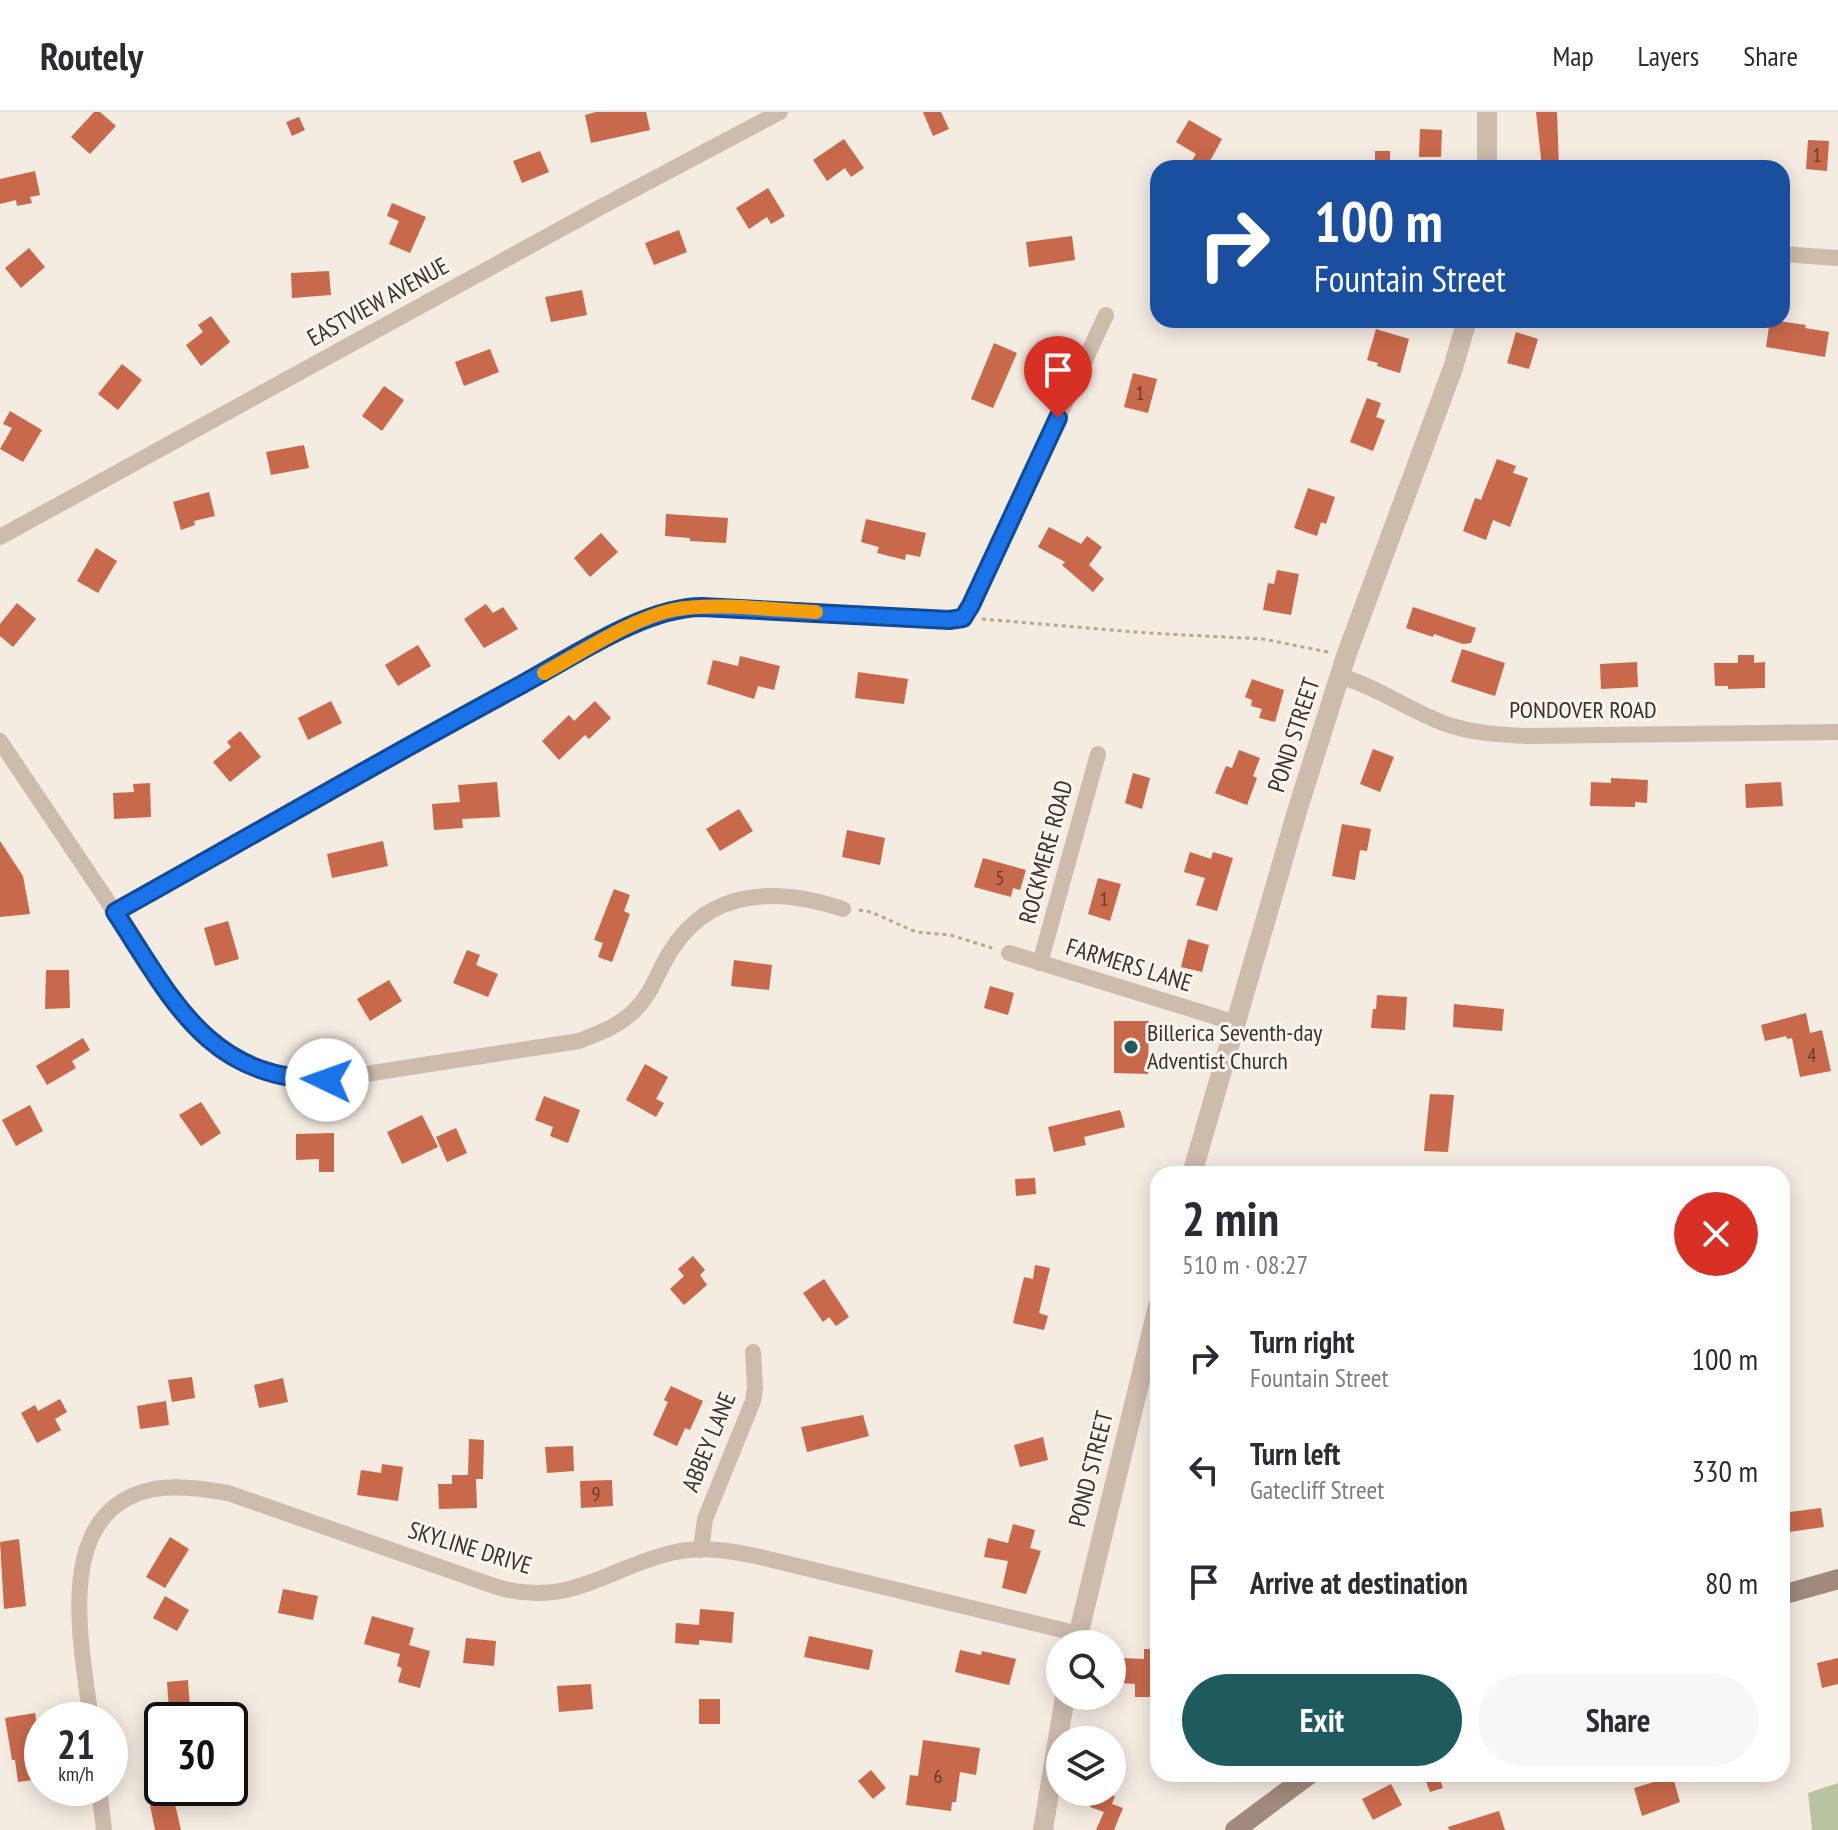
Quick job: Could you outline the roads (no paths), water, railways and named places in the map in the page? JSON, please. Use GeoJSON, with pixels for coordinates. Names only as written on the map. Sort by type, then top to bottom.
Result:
{"type":"FeatureCollection","features":[{"type":"Feature","properties":{"kind":"main road"},"geometry":{"type":"LineString","coordinates":[[1790,1593],[1838,1579]]}},
{"type":"Feature","properties":{"kind":"main road"},"geometry":{"type":"LineString","coordinates":[[1235,1830],[1299,1782]]}},
{"type":"Feature","properties":{"kind":"street","name":"EASTVIEW AVENUE"},"geometry":{"type":"LineString","coordinates":[[0,537],[780,112]]}},
{"type":"Feature","properties":{"kind":"street"},"geometry":{"type":"LineString","coordinates":[[1487,112],[1487,160]]}},
{"type":"Feature","properties":{"kind":"street"},"geometry":{"type":"LineString","coordinates":[[1790,255],[1838,258]]}},
{"type":"Feature","properties":{"kind":"street"},"geometry":{"type":"LineString","coordinates":[[115,912],[404,748],[628,627],[669,610],[702,607],[949,620],[963,618],[1106,315]]}},
{"type":"Feature","properties":{"kind":"street","name":"POND STREET"},"geometry":{"type":"LineString","coordinates":[[1194,1166],[1298,808],[1343,666],[1453,368],[1465,328]]}},
{"type":"Feature","properties":{"kind":"street","name":"PONDOVER ROAD"},"geometry":{"type":"LineString","coordinates":[[1343,666],[1366,684],[1443,723],[1490,733],[1529,736],[1838,732]]}},
{"type":"Feature","properties":{"kind":"street"},"geometry":{"type":"LineString","coordinates":[[0,741],[182,1012],[204,1037],[226,1054],[296,1080],[327,1080],[579,1041],[616,1026],[636,1009],[653,988],[670,951],[700,915],[724,903],[769,897],[793,897],[843,909]]}},
{"type":"Feature","properties":{"kind":"street","name":"ROCKMERE ROAD"},"geometry":{"type":"LineString","coordinates":[[1040,963],[1098,754]]}},
{"type":"Feature","properties":{"kind":"street","name":"FARMERS LANE"},"geometry":{"type":"LineString","coordinates":[[1009,953],[1236,1023]]}},
{"type":"Feature","properties":{"kind":"street","name":"POND STREET"},"geometry":{"type":"LineString","coordinates":[[1080,1630],[1150,1339]]}},
{"type":"Feature","properties":{"kind":"street","name":"ABBEY LANE"},"geometry":{"type":"LineString","coordinates":[[701,1550],[704,1522],[753,1401],[753,1352]]}},
{"type":"Feature","properties":{"kind":"street","name":"SKYLINE DRIVE"},"geometry":{"type":"LineString","coordinates":[[89,1702],[78,1617],[84,1560],[92,1536],[105,1517],[133,1495],[156,1489],[201,1489],[228,1493],[520,1593],[575,1589],[649,1559],[685,1550],[736,1552],[1046,1631]]}},
{"type":"Feature","properties":{"kind":"street"},"geometry":{"type":"LineString","coordinates":[[1043,1830],[1063,1710]]}},
{"type":"Feature","properties":{"kind":"street"},"geometry":{"type":"LineString","coordinates":[[101,1806],[104,1830]]}},
{"type":"Feature","properties":{"kind":"place","name":"Billerica Seventh-day Adventist Church"},"geometry":{"type":"Point","coordinates":[1131,1047]}}]}
